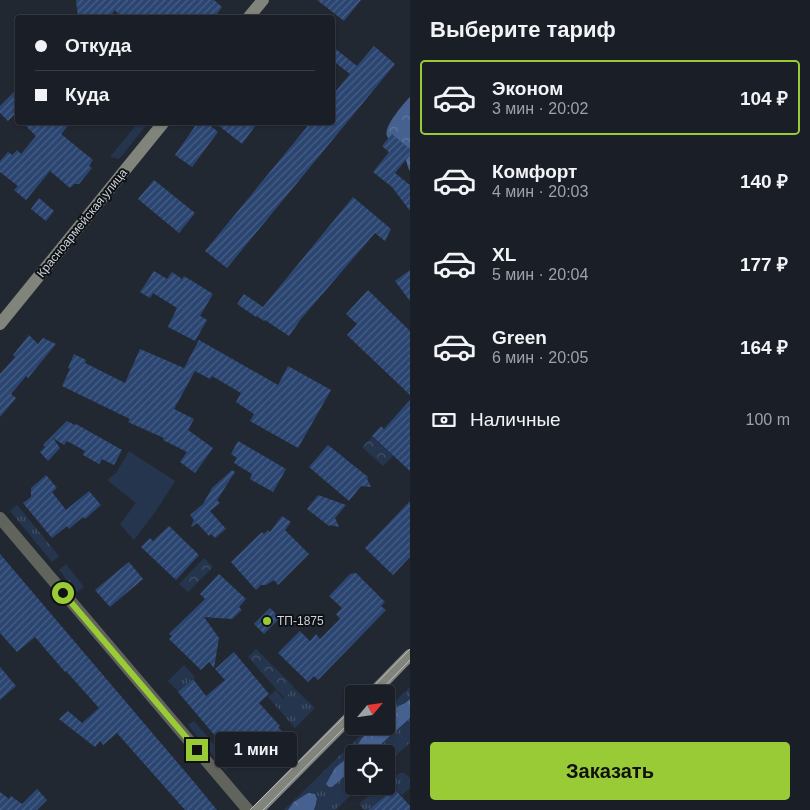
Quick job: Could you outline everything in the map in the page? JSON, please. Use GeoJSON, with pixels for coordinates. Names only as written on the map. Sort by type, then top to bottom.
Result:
{"type":"FeatureCollection","features":[{"type":"Feature","properties":{"kind":"main road"},"geometry":{"type":"LineString","coordinates":[[250,15],[263,0]]}},
{"type":"Feature","properties":{"kind":"main road","name":"Красноармейская улица"},"geometry":{"type":"LineString","coordinates":[[0,324],[162,125]]}},
{"type":"Feature","properties":{"kind":"main road"},"geometry":{"type":"LineString","coordinates":[[381,685],[410,655]]}},
{"type":"Feature","properties":{"kind":"main road"},"geometry":{"type":"LineString","coordinates":[[258,810],[345,722]]}},
{"type":"Feature","properties":{"kind":"street"},"geometry":{"type":"LineString","coordinates":[[0,518],[248,810]]}},
{"type":"Feature","properties":{"kind":"green space"},"geometry":{"type":"Polygon","coordinates":[[[410,97],[410,171],[404,155],[388,138],[387,132],[395,115],[410,97]]]}},
{"type":"Feature","properties":{"kind":"green space"},"geometry":{"type":"Polygon","coordinates":[[[136,125],[146,125],[119,159],[110,157],[136,125]]]}},
{"type":"Feature","properties":{"kind":"green space"},"geometry":{"type":"Polygon","coordinates":[[[372,437],[393,456],[383,466],[362,447],[372,437]]]}},
{"type":"Feature","properties":{"kind":"green space"},"geometry":{"type":"Polygon","coordinates":[[[129,451],[175,481],[156,511],[134,540],[120,524],[136,503],[107,480],[116,473],[129,451]]]}},
{"type":"Feature","properties":{"kind":"green space"},"geometry":{"type":"Polygon","coordinates":[[[17,505],[59,556],[52,562],[10,511],[17,505]]]}},
{"type":"Feature","properties":{"kind":"green space"},"geometry":{"type":"Polygon","coordinates":[[[204,558],[213,567],[188,592],[179,584],[204,558]]]}},
{"type":"Feature","properties":{"kind":"green space"},"geometry":{"type":"Polygon","coordinates":[[[66,564],[84,587],[77,592],[59,570],[66,564]]]}},
{"type":"Feature","properties":{"kind":"green space"},"geometry":{"type":"Polygon","coordinates":[[[256,649],[294,687],[284,698],[248,657],[256,649]]]}},
{"type":"Feature","properties":{"kind":"green space"},"geometry":{"type":"Polygon","coordinates":[[[184,665],[195,677],[178,691],[168,681],[184,665]]]}},
{"type":"Feature","properties":{"kind":"green space"},"geometry":{"type":"Polygon","coordinates":[[[410,687],[410,743],[395,756],[395,745],[351,745],[361,735],[395,735],[395,701],[410,687]]]}},
{"type":"Feature","properties":{"kind":"green space"},"geometry":{"type":"Polygon","coordinates":[[[294,688],[315,708],[295,728],[268,697],[276,690],[283,699],[294,688]]]}},
{"type":"Feature","properties":{"kind":"green space"},"geometry":{"type":"Polygon","coordinates":[[[410,699],[410,718],[395,732],[395,707],[410,699]]]}},
{"type":"Feature","properties":{"kind":"green space"},"geometry":{"type":"Polygon","coordinates":[[[194,721],[231,765],[225,770],[188,725],[194,721]]]}},
{"type":"Feature","properties":{"kind":"green space"},"geometry":{"type":"Polygon","coordinates":[[[365,735],[391,735],[380,745],[358,745],[365,735]]]}},
{"type":"Feature","properties":{"kind":"green space"},"geometry":{"type":"Polygon","coordinates":[[[345,750],[345,795],[351,795],[335,810],[284,810],[345,750]]]}},
{"type":"Feature","properties":{"kind":"green space"},"geometry":{"type":"Polygon","coordinates":[[[345,760],[345,776],[332,787],[329,787],[326,784],[335,768],[345,760]]]}},
{"type":"Feature","properties":{"kind":"green space"},"geometry":{"type":"Polygon","coordinates":[[[404,773],[410,778],[410,788],[402,795],[395,788],[395,776],[404,773]]]}},
{"type":"Feature","properties":{"kind":"green space"},"geometry":{"type":"Polygon","coordinates":[[[308,793],[315,794],[317,799],[314,810],[288,810],[294,802],[308,793]]]}},
{"type":"Feature","properties":{"kind":"green space"},"geometry":{"type":"Polygon","coordinates":[[[370,795],[385,795],[367,810],[364,810],[359,804],[370,795]]]}},
{"type":"Feature","properties":{"kind":"building"},"geometry":{"type":"Polygon","coordinates":[[[76,0],[214,0],[222,7],[216,15],[119,15],[115,10],[111,15],[78,15],[76,0]]]}},
{"type":"Feature","properties":{"kind":"building"},"geometry":{"type":"Polygon","coordinates":[[[317,0],[361,0],[344,21],[317,0]]]}},
{"type":"Feature","properties":{"kind":"building"},"geometry":{"type":"Polygon","coordinates":[[[374,46],[395,64],[227,268],[205,251],[309,125],[335,125],[335,92],[350,74],[335,62],[335,48],[357,66],[374,46]]]}},
{"type":"Feature","properties":{"kind":"building"},"geometry":{"type":"Polygon","coordinates":[[[15,91],[15,114],[8,121],[0,113],[0,106],[15,91]]]}},
{"type":"Feature","properties":{"kind":"building"},"geometry":{"type":"Polygon","coordinates":[[[25,125],[68,125],[61,134],[93,160],[89,166],[92,168],[79,184],[74,184],[70,188],[50,171],[26,200],[14,190],[18,186],[0,172],[0,161],[8,152],[12,155],[17,150],[21,154],[36,136],[25,125]]]}},
{"type":"Feature","properties":{"kind":"building"},"geometry":{"type":"Polygon","coordinates":[[[196,125],[210,125],[218,132],[192,167],[175,155],[196,125]]]}},
{"type":"Feature","properties":{"kind":"building"},"geometry":{"type":"Polygon","coordinates":[[[218,125],[256,125],[242,144],[218,125]]]}},
{"type":"Feature","properties":{"kind":"building"},"geometry":{"type":"Polygon","coordinates":[[[392,134],[410,149],[410,155],[395,173],[410,185],[410,211],[392,187],[373,172],[389,152],[382,146],[392,134]]]}},
{"type":"Feature","properties":{"kind":"building"},"geometry":{"type":"Polygon","coordinates":[[[154,180],[195,213],[179,233],[138,199],[154,180]]]}},
{"type":"Feature","properties":{"kind":"building"},"geometry":{"type":"Polygon","coordinates":[[[353,197],[391,229],[385,241],[375,233],[301,319],[289,336],[237,304],[244,294],[263,307],[353,197]]]}},
{"type":"Feature","properties":{"kind":"building"},"geometry":{"type":"Polygon","coordinates":[[[39,198],[54,211],[46,221],[31,209],[39,198]]]}},
{"type":"Feature","properties":{"kind":"building"},"geometry":{"type":"Polygon","coordinates":[[[410,270],[410,301],[395,281],[410,270]]]}},
{"type":"Feature","properties":{"kind":"building"},"geometry":{"type":"Polygon","coordinates":[[[154,271],[167,279],[172,272],[182,279],[184,276],[213,294],[200,316],[207,320],[195,341],[168,327],[177,308],[153,293],[150,298],[140,292],[154,271]]]}},
{"type":"Feature","properties":{"kind":"building"},"geometry":{"type":"Polygon","coordinates":[[[368,290],[410,331],[410,395],[347,335],[357,324],[346,314],[368,290]]]}},
{"type":"Feature","properties":{"kind":"building"},"geometry":{"type":"Polygon","coordinates":[[[29,335],[38,344],[43,338],[56,344],[28,378],[26,376],[11,394],[16,398],[0,417],[0,374],[15,357],[13,355],[29,335]]]}},
{"type":"Feature","properties":{"kind":"building"},"geometry":{"type":"Polygon","coordinates":[[[199,340],[278,385],[288,366],[331,390],[298,448],[250,421],[254,414],[236,402],[241,393],[212,376],[210,379],[195,371],[174,409],[194,419],[188,430],[213,448],[195,473],[180,462],[187,452],[163,440],[164,438],[128,422],[130,419],[62,386],[70,369],[68,368],[74,354],[86,360],[85,363],[125,383],[140,349],[184,368],[199,340]]]}},
{"type":"Feature","properties":{"kind":"building"},"geometry":{"type":"Polygon","coordinates":[[[410,400],[410,471],[372,436],[381,426],[384,429],[410,400]]]}},
{"type":"Feature","properties":{"kind":"building"},"geometry":{"type":"Polygon","coordinates":[[[67,421],[76,424],[122,450],[114,465],[102,459],[99,464],[83,455],[85,451],[67,441],[64,445],[53,438],[60,448],[48,461],[40,452],[45,447],[43,445],[67,421]]]}},
{"type":"Feature","properties":{"kind":"building"},"geometry":{"type":"Polygon","coordinates":[[[238,441],[286,469],[273,492],[250,479],[252,474],[234,463],[237,458],[231,454],[238,441]]]}},
{"type":"Feature","properties":{"kind":"building"},"geometry":{"type":"Polygon","coordinates":[[[328,445],[368,477],[367,479],[371,487],[361,486],[349,501],[309,467],[328,445]]]}},
{"type":"Feature","properties":{"kind":"building"},"geometry":{"type":"Polygon","coordinates":[[[232,470],[235,472],[217,500],[220,503],[210,511],[226,529],[215,538],[211,534],[209,536],[197,523],[192,527],[194,520],[190,515],[203,504],[212,488],[232,470]]]}},
{"type":"Feature","properties":{"kind":"building"},"geometry":{"type":"Polygon","coordinates":[[[46,475],[57,488],[52,492],[66,510],[89,491],[101,505],[85,519],[83,517],[69,529],[67,526],[52,538],[23,503],[31,497],[31,488],[46,475]]]}},
{"type":"Feature","properties":{"kind":"building"},"geometry":{"type":"Polygon","coordinates":[[[318,495],[346,505],[335,518],[339,527],[329,526],[307,509],[318,495]]]}},
{"type":"Feature","properties":{"kind":"building"},"geometry":{"type":"Polygon","coordinates":[[[410,501],[410,557],[393,575],[365,548],[410,501]]]}},
{"type":"Feature","properties":{"kind":"building"},"geometry":{"type":"Polygon","coordinates":[[[282,516],[291,522],[285,530],[309,554],[278,585],[274,580],[266,585],[261,585],[256,590],[231,562],[262,532],[264,534],[268,530],[270,532],[282,516]]]}},
{"type":"Feature","properties":{"kind":"building"},"geometry":{"type":"Polygon","coordinates":[[[169,526],[199,555],[176,580],[141,547],[150,538],[153,541],[169,526]]]}},
{"type":"Feature","properties":{"kind":"building"},"geometry":{"type":"Polygon","coordinates":[[[0,554],[217,810],[185,810],[117,733],[103,745],[100,741],[95,747],[59,719],[68,711],[82,723],[99,708],[35,637],[17,652],[0,633],[0,554]]]}},
{"type":"Feature","properties":{"kind":"building"},"geometry":{"type":"Polygon","coordinates":[[[129,562],[143,579],[110,607],[95,590],[129,562]]]}},
{"type":"Feature","properties":{"kind":"building"},"geometry":{"type":"Polygon","coordinates":[[[356,573],[385,602],[381,606],[386,610],[318,680],[314,676],[308,682],[278,653],[300,631],[310,641],[316,634],[320,639],[340,619],[336,614],[342,608],[329,596],[350,574],[356,573]]]}},
{"type":"Feature","properties":{"kind":"building"},"geometry":{"type":"Polygon","coordinates":[[[219,574],[246,599],[239,607],[242,610],[232,619],[204,617],[219,638],[214,668],[209,662],[201,670],[169,639],[172,636],[169,634],[205,599],[200,594],[219,574]]]}},
{"type":"Feature","properties":{"kind":"building","name":"ТП-1875"},"geometry":{"type":"Polygon","coordinates":[[[270,608],[280,618],[264,634],[254,624],[270,608]]]}},
{"type":"Feature","properties":{"kind":"building"},"geometry":{"type":"Polygon","coordinates":[[[234,652],[269,694],[259,703],[292,742],[286,752],[276,762],[248,734],[228,751],[178,692],[193,679],[206,696],[225,680],[215,669],[234,652]]]}},
{"type":"Feature","properties":{"kind":"building"},"geometry":{"type":"Polygon","coordinates":[[[0,667],[16,686],[0,700],[0,667]]]}},
{"type":"Feature","properties":{"kind":"building"},"geometry":{"type":"Polygon","coordinates":[[[37,789],[47,800],[37,810],[0,810],[0,792],[9,799],[11,796],[22,804],[37,789]]]}},
{"type":"Feature","properties":{"kind":"building"},"geometry":{"type":"Polygon","coordinates":[[[395,789],[410,806],[410,810],[368,810],[386,795],[395,795],[395,789]]]}},
{"type":"Feature","properties":{"kind":"tram line"},"geometry":{"type":"LineString","coordinates":[[375,685],[410,649]]}},
{"type":"Feature","properties":{"kind":"tram line"},"geometry":{"type":"LineString","coordinates":[[386,685],[410,660]]}},
{"type":"Feature","properties":{"kind":"tram line"},"geometry":{"type":"LineString","coordinates":[[250,810],[345,716]]}},
{"type":"Feature","properties":{"kind":"tram line"},"geometry":{"type":"LineString","coordinates":[[263,810],[345,727]]}},
{"type":"Feature","properties":{"kind":"place","name":"ТП-1875"},"geometry":{"type":"Point","coordinates":[267,621]}},
{"type":"Feature","properties":{"kind":"route"},"geometry":{"type":"LineString","coordinates":[[63,593],[197,750]]}}]}
